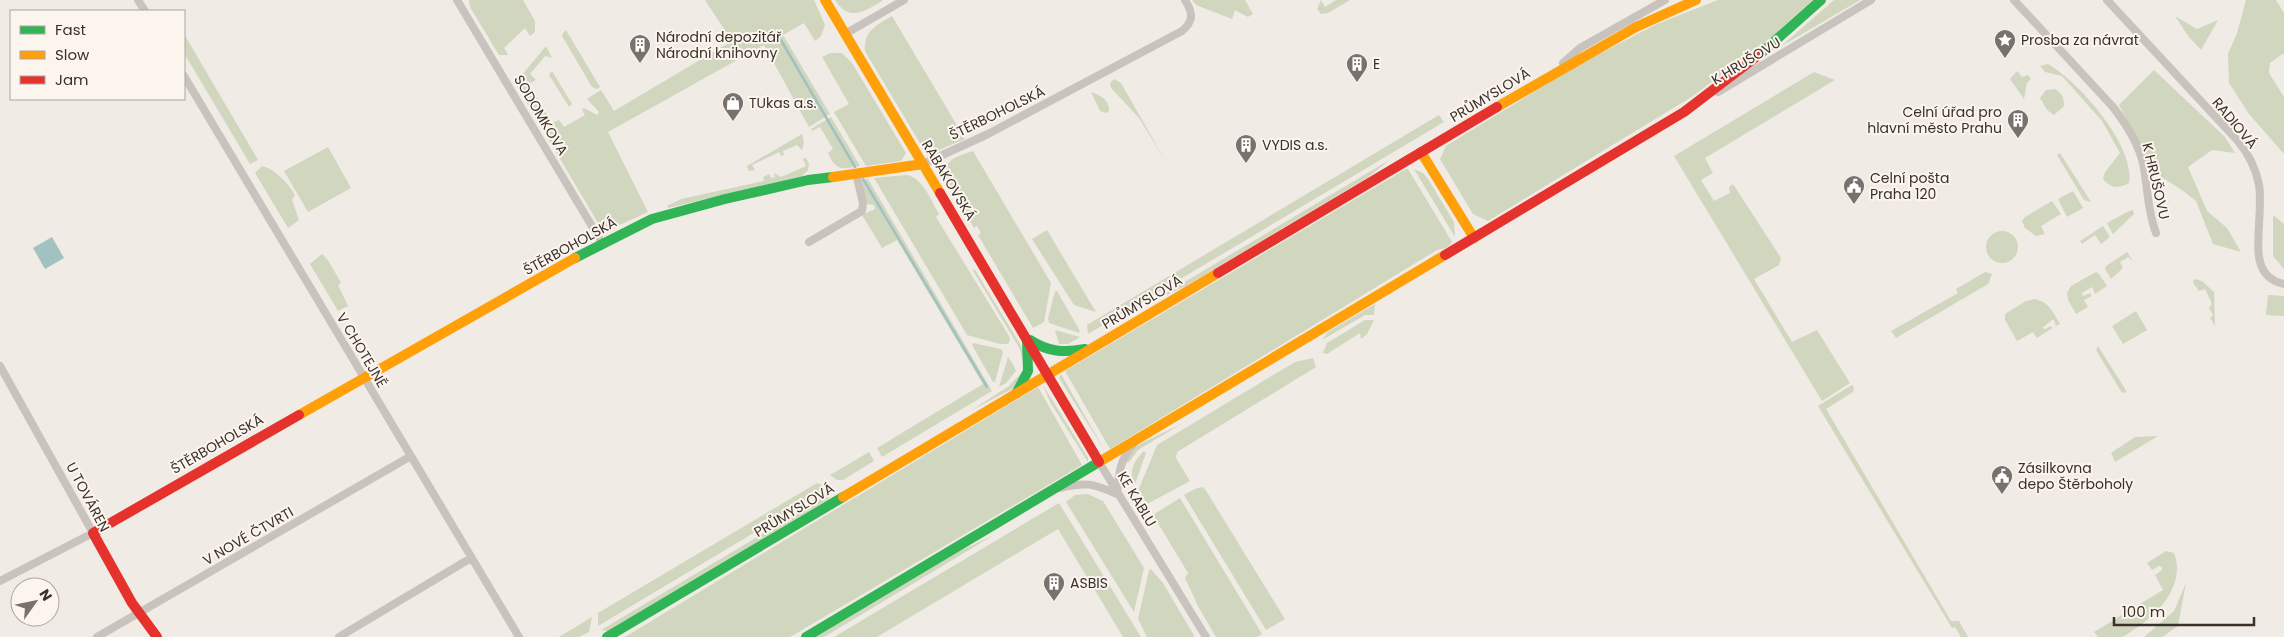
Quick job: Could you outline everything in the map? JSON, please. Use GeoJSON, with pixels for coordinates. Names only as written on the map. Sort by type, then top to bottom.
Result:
{"type":"FeatureCollection","features":[{"type":"Feature","properties":{"kind":"main road","name":"RABAKOVSKÁ"},"geometry":{"type":"LineString","coordinates":[[825,0],[1048,374]]}},
{"type":"Feature","properties":{"kind":"main road","name":"PRŮMYSLOVÁ"},"geometry":{"type":"LineString","coordinates":[[607,637],[1550,75],[1624,33],[1696,0]]}},
{"type":"Feature","properties":{"kind":"main road"},"geometry":{"type":"LineString","coordinates":[[806,637],[1684,112],[1750,63],[1821,0]]}},
{"type":"Feature","properties":{"kind":"main road"},"geometry":{"type":"LineString","coordinates":[[1421,152],[1474,238]]}},
{"type":"Feature","properties":{"kind":"main road","name":"ŠTĚRBOHOLSKÁ"},"geometry":{"type":"LineString","coordinates":[[93,533],[96,529],[602,243],[660,216],[791,184],[923,164]]}},
{"type":"Feature","properties":{"kind":"main road"},"geometry":{"type":"LineString","coordinates":[[1026,336],[1043,349],[1056,353],[1066,353],[1094,347]]}},
{"type":"Feature","properties":{"kind":"main road"},"geometry":{"type":"LineString","coordinates":[[1014,395],[1024,381],[1028,371],[1029,356],[1026,336]]}},
{"type":"Feature","properties":{"kind":"main road","name":"KE KABLU"},"geometry":{"type":"LineString","coordinates":[[1048,374],[1099,462]]}},
{"type":"Feature","properties":{"kind":"main road","name":"U TOVÁREN"},"geometry":{"type":"LineString","coordinates":[[93,533],[139,613],[158,637]]}},
{"type":"Feature","properties":{"kind":"street","name":"SODOMKOVA"},"geometry":{"type":"LineString","coordinates":[[457,0],[602,243]]}},
{"type":"Feature","properties":{"kind":"street"},"geometry":{"type":"LineString","coordinates":[[845,34],[904,0]]}},
{"type":"Feature","properties":{"kind":"street","name":"ŠTĚRBOHOLSKÁ"},"geometry":{"type":"LineString","coordinates":[[923,164],[1070,93],[1182,31],[1190,25],[1192,13],[1185,0]]}},
{"type":"Feature","properties":{"kind":"street"},"geometry":{"type":"LineString","coordinates":[[1550,75],[1580,48],[1665,0]]}},
{"type":"Feature","properties":{"kind":"street","name":"K HRUŠOVU"},"geometry":{"type":"LineString","coordinates":[[1684,112],[1871,0]]}},
{"type":"Feature","properties":{"kind":"street","name":"K HRUŠOVU"},"geometry":{"type":"LineString","coordinates":[[2014,0],[2113,107],[2127,126],[2140,153],[2150,216],[2156,233]]}},
{"type":"Feature","properties":{"kind":"street","name":"RADIOVÁ"},"geometry":{"type":"LineString","coordinates":[[2107,0],[2237,140],[2248,155],[2256,173],[2260,194],[2261,266],[2274,281],[2284,284]]}},
{"type":"Feature","properties":{"kind":"street","name":"V CHOTEJNĚ"},"geometry":{"type":"LineString","coordinates":[[185,78],[519,637]]}},
{"type":"Feature","properties":{"kind":"street"},"geometry":{"type":"LineString","coordinates":[[809,242],[862,211],[856,173]]}},
{"type":"Feature","properties":{"kind":"street","name":"U TOVÁREN"},"geometry":{"type":"LineString","coordinates":[[0,366],[93,533]]}},
{"type":"Feature","properties":{"kind":"street"},"geometry":{"type":"LineString","coordinates":[[1055,489],[1079,484],[1094,484],[1117,494],[1120,465],[1124,456],[1136,441]]}},
{"type":"Feature","properties":{"kind":"street","name":"V NOVÉ ČTVRTI"},"geometry":{"type":"LineString","coordinates":[[97,637],[411,456]]}},
{"type":"Feature","properties":{"kind":"street","name":"KE KABLU"},"geometry":{"type":"LineString","coordinates":[[1099,462],[1206,637]]}},
{"type":"Feature","properties":{"kind":"street","name":"ŠTĚRBOHOLSKÁ"},"geometry":{"type":"LineString","coordinates":[[0,581],[93,533]]}},
{"type":"Feature","properties":{"kind":"street"},"geometry":{"type":"LineString","coordinates":[[339,637],[472,558]]}},
{"type":"Feature","properties":{"kind":"green space"},"geometry":{"type":"Polygon","coordinates":[[[469,0],[523,0],[535,21],[535,32],[530,36],[525,28],[504,48],[508,55],[499,55],[470,7],[469,0]]]}},
{"type":"Feature","properties":{"kind":"green space"},"geometry":{"type":"Polygon","coordinates":[[[705,0],[814,0],[825,25],[821,36],[815,41],[804,23],[783,35],[830,114],[809,127],[764,45],[608,132],[648,212],[605,230],[598,223],[517,86],[517,81],[546,46],[552,58],[545,56],[530,74],[536,80],[529,84],[552,123],[559,120],[564,127],[585,115],[582,110],[584,108],[597,115],[599,112],[587,99],[601,90],[614,111],[732,41],[705,0]]]}},
{"type":"Feature","properties":{"kind":"green space"},"geometry":{"type":"Polygon","coordinates":[[[835,0],[882,1],[869,9],[851,13],[840,7],[835,0]]]}},
{"type":"Feature","properties":{"kind":"green space"},"geometry":{"type":"Polygon","coordinates":[[[1192,0],[1245,0],[1253,14],[1248,17],[1235,10],[1232,19],[1196,5],[1192,0]]]}},
{"type":"Feature","properties":{"kind":"green space"},"geometry":{"type":"Polygon","coordinates":[[[1321,0],[1325,7],[1336,0],[1350,0],[1328,13],[1321,14],[1317,9],[1321,0]]]}},
{"type":"Feature","properties":{"kind":"green space"},"geometry":{"type":"Polygon","coordinates":[[[1718,0],[1813,0],[1751,55],[1742,59],[1693,96],[1488,221],[1473,214],[1440,159],[1446,146],[1576,66],[1657,24],[1718,0]]]}},
{"type":"Feature","properties":{"kind":"green space"},"geometry":{"type":"Polygon","coordinates":[[[1834,0],[1860,0],[1780,47],[1834,0]]]}},
{"type":"Feature","properties":{"kind":"green space"},"geometry":{"type":"Polygon","coordinates":[[[2246,0],[2276,0],[2284,13],[2284,53],[2270,63],[2269,73],[2284,97],[2284,154],[2249,114],[2229,83],[2228,54],[2237,33],[2246,0]]]}},
{"type":"Feature","properties":{"kind":"green space"},"geometry":{"type":"Polygon","coordinates":[[[892,16],[965,139],[927,155],[865,51],[866,38],[872,29],[892,16]]]}},
{"type":"Feature","properties":{"kind":"green space"},"geometry":{"type":"Polygon","coordinates":[[[2175,16],[2197,29],[2218,20],[2201,50],[2189,37],[2175,16]]]}},
{"type":"Feature","properties":{"kind":"green space"},"geometry":{"type":"Polygon","coordinates":[[[566,30],[600,87],[597,89],[592,87],[562,36],[566,30]]]}},
{"type":"Feature","properties":{"kind":"green space"},"geometry":{"type":"Polygon","coordinates":[[[185,36],[258,160],[250,164],[185,55],[185,36]]]}},
{"type":"Feature","properties":{"kind":"green space"},"geometry":{"type":"Polygon","coordinates":[[[830,53],[842,53],[852,63],[906,153],[901,161],[866,166],[834,112],[849,104],[822,57],[830,53]]]}},
{"type":"Feature","properties":{"kind":"green space"},"geometry":{"type":"Polygon","coordinates":[[[2048,64],[2060,72],[2089,99],[2102,116],[2124,151],[2129,168],[2129,183],[2115,187],[2103,179],[2105,172],[2120,153],[2102,121],[2062,76],[2045,72],[2040,66],[2048,64]]]}},
{"type":"Feature","properties":{"kind":"green space"},"geometry":{"type":"Polygon","coordinates":[[[2154,70],[2225,137],[2235,153],[2212,150],[2188,167],[2207,211],[2227,228],[2241,252],[2213,244],[2196,201],[2153,172],[2119,105],[2154,70]]]}},
{"type":"Feature","properties":{"kind":"green space"},"geometry":{"type":"Polygon","coordinates":[[[552,71],[572,104],[569,107],[549,75],[552,71]]]}},
{"type":"Feature","properties":{"kind":"green space"},"geometry":{"type":"Polygon","coordinates":[[[2017,71],[2022,77],[2028,75],[2031,79],[2027,83],[2024,99],[2010,79],[2017,71]]]}},
{"type":"Feature","properties":{"kind":"green space"},"geometry":{"type":"Polygon","coordinates":[[[1814,72],[1835,80],[1705,158],[1713,173],[1701,180],[1714,201],[1730,193],[1729,187],[1733,184],[1781,258],[1779,265],[1754,279],[1792,342],[1817,330],[1850,383],[1822,401],[1674,156],[1814,72]]]}},
{"type":"Feature","properties":{"kind":"green space"},"geometry":{"type":"Polygon","coordinates":[[[1114,79],[1121,83],[1165,160],[1139,118],[1111,88],[1110,83],[1114,79]]]}},
{"type":"Feature","properties":{"kind":"green space"},"geometry":{"type":"Polygon","coordinates":[[[2055,89],[2062,96],[2064,106],[2054,115],[2047,110],[2040,98],[2046,90],[2055,89]]]}},
{"type":"Feature","properties":{"kind":"green space"},"geometry":{"type":"Polygon","coordinates":[[[1091,92],[1101,96],[1106,101],[1109,111],[1106,113],[1100,111],[1091,92]]]}},
{"type":"Feature","properties":{"kind":"green space"},"geometry":{"type":"Polygon","coordinates":[[[1439,115],[1444,122],[1088,334],[1087,325],[1439,115]]]}},
{"type":"Feature","properties":{"kind":"green space"},"geometry":{"type":"Polygon","coordinates":[[[831,117],[860,166],[841,168],[837,166],[828,153],[833,149],[820,127],[812,131],[811,129],[831,117]]]}},
{"type":"Feature","properties":{"kind":"green space"},"geometry":{"type":"Polygon","coordinates":[[[802,134],[804,142],[802,150],[797,145],[783,151],[784,155],[781,156],[779,152],[752,165],[755,170],[749,171],[747,166],[802,134]]]}},
{"type":"Feature","properties":{"kind":"green space"},"geometry":{"type":"Polygon","coordinates":[[[328,147],[351,188],[308,212],[284,171],[328,147]]]}},
{"type":"Feature","properties":{"kind":"green space"},"geometry":{"type":"Polygon","coordinates":[[[973,151],[1051,283],[1044,322],[1033,328],[978,235],[981,233],[977,226],[974,228],[945,178],[946,166],[949,162],[973,151]]]}},
{"type":"Feature","properties":{"kind":"green space"},"geometry":{"type":"Polygon","coordinates":[[[2060,153],[2091,202],[2084,200],[2057,155],[2060,153]]]}},
{"type":"Feature","properties":{"kind":"green space"},"geometry":{"type":"Polygon","coordinates":[[[806,158],[809,164],[808,170],[802,176],[668,208],[667,206],[681,199],[764,181],[763,177],[769,174],[771,178],[775,177],[774,173],[781,177],[806,166],[803,159],[806,158]]]}},
{"type":"Feature","properties":{"kind":"green space"},"geometry":{"type":"Polygon","coordinates":[[[1391,159],[1367,178],[1184,287],[1151,302],[1391,159]]]}},
{"type":"Feature","properties":{"kind":"green space"},"geometry":{"type":"Polygon","coordinates":[[[262,166],[272,170],[281,177],[295,195],[292,200],[299,220],[288,228],[255,173],[262,166]]]}},
{"type":"Feature","properties":{"kind":"green space"},"geometry":{"type":"Polygon","coordinates":[[[1408,169],[1452,242],[1449,246],[1437,250],[1110,449],[1065,371],[1408,169]]]}},
{"type":"Feature","properties":{"kind":"green space"},"geometry":{"type":"Polygon","coordinates":[[[1414,169],[1423,173],[1428,179],[1454,222],[1455,237],[1414,169]]]}},
{"type":"Feature","properties":{"kind":"green space"},"geometry":{"type":"Polygon","coordinates":[[[907,175],[918,181],[926,191],[939,214],[936,217],[1009,336],[1008,344],[1000,344],[967,335],[874,178],[907,175]]]}},
{"type":"Feature","properties":{"kind":"green space"},"geometry":{"type":"Polygon","coordinates":[[[868,179],[992,391],[882,457],[877,448],[983,384],[897,240],[882,248],[862,215],[875,209],[874,205],[866,204],[862,180],[868,179]]]}},
{"type":"Feature","properties":{"kind":"green space"},"geometry":{"type":"Polygon","coordinates":[[[2073,191],[2083,208],[2067,217],[2058,199],[2073,191]]]}},
{"type":"Feature","properties":{"kind":"green space"},"geometry":{"type":"Polygon","coordinates":[[[2052,201],[2061,214],[2041,226],[2045,234],[2036,236],[2025,228],[2022,221],[2025,217],[2052,201]]]}},
{"type":"Feature","properties":{"kind":"green space"},"geometry":{"type":"Polygon","coordinates":[[[2133,210],[2134,214],[2113,234],[2107,223],[2133,210]]]}},
{"type":"Feature","properties":{"kind":"green space"},"geometry":{"type":"Polygon","coordinates":[[[2273,215],[2284,224],[2284,269],[2273,256],[2273,215]]]}},
{"type":"Feature","properties":{"kind":"green space"},"geometry":{"type":"Polygon","coordinates":[[[2103,226],[2110,237],[2101,244],[2095,235],[2082,244],[2080,241],[2103,226]]]}},
{"type":"Feature","properties":{"kind":"green space"},"geometry":{"type":"Polygon","coordinates":[[[1047,230],[1096,312],[1074,305],[1032,239],[1047,230]]]}},
{"type":"Feature","properties":{"kind":"green space"},"geometry":{"type":"Polygon","coordinates":[[[2002,231],[2008,232],[2013,236],[2017,241],[2017,253],[2013,258],[2008,262],[2002,263],[1996,262],[1991,258],[1987,253],[1986,247],[1987,241],[1991,236],[1996,232],[2002,231]]]}},
{"type":"Feature","properties":{"kind":"green space"},"geometry":{"type":"Polygon","coordinates":[[[2127,252],[2133,261],[2128,257],[2120,262],[2123,268],[2111,279],[2105,269],[2106,266],[2127,252]]]}},
{"type":"Feature","properties":{"kind":"green space"},"geometry":{"type":"Polygon","coordinates":[[[322,254],[328,260],[341,283],[338,285],[348,306],[338,311],[310,264],[322,254]]]}},
{"type":"Feature","properties":{"kind":"green space"},"geometry":{"type":"Polygon","coordinates":[[[972,269],[975,270],[1020,344],[1024,354],[1024,367],[1020,349],[972,269]]]}},
{"type":"Feature","properties":{"kind":"green space"},"geometry":{"type":"Polygon","coordinates":[[[1985,272],[1992,274],[1988,284],[1896,338],[1891,331],[1958,293],[1956,289],[1985,272]]]}},
{"type":"Feature","properties":{"kind":"green space"},"geometry":{"type":"Polygon","coordinates":[[[2096,272],[2107,286],[2095,294],[2092,287],[2082,293],[2083,296],[2090,293],[2092,296],[2084,300],[2088,307],[2076,314],[2068,300],[2067,293],[2071,286],[2096,272]]]}},
{"type":"Feature","properties":{"kind":"green space"},"geometry":{"type":"Polygon","coordinates":[[[2194,279],[2202,281],[2214,292],[2215,326],[2210,318],[2213,315],[2209,308],[2212,304],[2205,289],[2199,291],[2193,283],[2194,279]]]}},
{"type":"Feature","properties":{"kind":"green space"},"geometry":{"type":"Polygon","coordinates":[[[1055,291],[1057,291],[1080,331],[1079,333],[1049,323],[1048,318],[1055,291]]]}},
{"type":"Feature","properties":{"kind":"green space"},"geometry":{"type":"Polygon","coordinates":[[[2268,295],[2284,296],[2284,316],[2266,315],[2268,295]]]}},
{"type":"Feature","properties":{"kind":"green space"},"geometry":{"type":"Polygon","coordinates":[[[2034,299],[2047,305],[2060,324],[2056,326],[2054,320],[2052,320],[2042,328],[2045,329],[2051,326],[2052,328],[2037,338],[2033,332],[2017,341],[2005,320],[2005,314],[2026,301],[2034,299]]]}},
{"type":"Feature","properties":{"kind":"green space"},"geometry":{"type":"Polygon","coordinates":[[[1375,304],[1374,315],[1365,315],[1322,340],[1328,332],[1375,304]]]}},
{"type":"Feature","properties":{"kind":"green space"},"geometry":{"type":"Polygon","coordinates":[[[2136,311],[2147,330],[2123,344],[2112,326],[2136,311]]]}},
{"type":"Feature","properties":{"kind":"green space"},"geometry":{"type":"Polygon","coordinates":[[[1365,320],[1374,320],[1367,334],[1361,339],[1360,333],[1327,354],[1323,353],[1327,343],[1365,320]]]}},
{"type":"Feature","properties":{"kind":"green space"},"geometry":{"type":"Polygon","coordinates":[[[1055,330],[1080,337],[1068,344],[1059,344],[1055,330]]]}},
{"type":"Feature","properties":{"kind":"green space"},"geometry":{"type":"Polygon","coordinates":[[[973,343],[1001,349],[1003,352],[995,382],[993,382],[972,345],[973,343]]]}},
{"type":"Feature","properties":{"kind":"green space"},"geometry":{"type":"Polygon","coordinates":[[[2098,346],[2127,392],[2122,393],[2096,350],[2098,346]]]}},
{"type":"Feature","properties":{"kind":"green space"},"geometry":{"type":"Polygon","coordinates":[[[1008,357],[1016,371],[1006,383],[999,387],[1008,357]]]}},
{"type":"Feature","properties":{"kind":"green space"},"geometry":{"type":"Polygon","coordinates":[[[1313,358],[1316,367],[1177,452],[1176,458],[1190,481],[1147,504],[1138,491],[1157,445],[1295,362],[1313,358]]]}},
{"type":"Feature","properties":{"kind":"green space"},"geometry":{"type":"Polygon","coordinates":[[[1023,373],[1012,389],[970,411],[1009,386],[1023,373]]]}},
{"type":"Feature","properties":{"kind":"green space"},"geometry":{"type":"Polygon","coordinates":[[[1061,374],[1105,451],[1059,378],[1061,374]]]}},
{"type":"Feature","properties":{"kind":"green space"},"geometry":{"type":"Polygon","coordinates":[[[1043,385],[1088,458],[1088,462],[1050,402],[1043,385]]]}},
{"type":"Feature","properties":{"kind":"green space"},"geometry":{"type":"Polygon","coordinates":[[[1852,385],[1854,388],[1853,392],[1826,409],[1951,621],[1959,621],[1968,637],[1961,637],[1955,627],[1952,628],[1818,406],[1852,385]]]}},
{"type":"Feature","properties":{"kind":"green space"},"geometry":{"type":"Polygon","coordinates":[[[1038,387],[1082,465],[790,637],[625,637],[1038,387]]]}},
{"type":"Feature","properties":{"kind":"green space"},"geometry":{"type":"Polygon","coordinates":[[[1183,423],[1138,450],[1129,462],[1125,463],[1134,448],[1183,423]]]}},
{"type":"Feature","properties":{"kind":"green space"},"geometry":{"type":"Polygon","coordinates":[[[2158,436],[2115,462],[2111,453],[2135,437],[2158,436]]]}},
{"type":"Feature","properties":{"kind":"green space"},"geometry":{"type":"Polygon","coordinates":[[[1144,451],[1146,453],[1135,484],[1132,475],[1133,466],[1144,451]]]}},
{"type":"Feature","properties":{"kind":"green space"},"geometry":{"type":"Polygon","coordinates":[[[869,452],[874,461],[843,480],[837,480],[830,475],[869,452]]]}},
{"type":"Feature","properties":{"kind":"green space"},"geometry":{"type":"Polygon","coordinates":[[[817,483],[829,488],[598,626],[598,613],[817,483]]]}},
{"type":"Feature","properties":{"kind":"green space"},"geometry":{"type":"Polygon","coordinates":[[[1202,487],[1285,619],[1266,630],[1184,495],[1202,487]]]}},
{"type":"Feature","properties":{"kind":"green space"},"geometry":{"type":"Polygon","coordinates":[[[831,493],[829,499],[608,631],[601,630],[831,493]]]}},
{"type":"Feature","properties":{"kind":"green space"},"geometry":{"type":"Polygon","coordinates":[[[1088,494],[1103,501],[1144,568],[1134,612],[1066,502],[1075,495],[1088,494]]]}},
{"type":"Feature","properties":{"kind":"green space"},"geometry":{"type":"Polygon","coordinates":[[[1180,498],[1262,634],[1257,637],[1216,637],[1199,608],[1185,578],[1188,573],[1153,515],[1180,498]]]}},
{"type":"Feature","properties":{"kind":"green space"},"geometry":{"type":"Polygon","coordinates":[[[1059,503],[1141,637],[1123,637],[1058,529],[877,637],[834,637],[1059,503]]]}},
{"type":"Feature","properties":{"kind":"green space"},"geometry":{"type":"Polygon","coordinates":[[[994,535],[824,637],[816,637],[960,551],[994,535]]]}},
{"type":"Feature","properties":{"kind":"green space"},"geometry":{"type":"Polygon","coordinates":[[[2166,551],[2174,553],[2177,565],[2173,587],[2161,607],[2144,623],[2122,637],[2098,637],[2094,632],[2163,590],[2155,575],[2162,570],[2162,567],[2159,566],[2152,570],[2147,563],[2166,551]]]}},
{"type":"Feature","properties":{"kind":"green space"},"geometry":{"type":"Polygon","coordinates":[[[1151,569],[1163,583],[1195,637],[1147,637],[1138,619],[1149,570],[1151,569]]]}},
{"type":"Feature","properties":{"kind":"green space"},"geometry":{"type":"Polygon","coordinates":[[[2186,583],[2178,626],[2162,637],[2144,637],[2174,611],[2186,583]]]}},
{"type":"Feature","properties":{"kind":"green space"},"geometry":{"type":"Polygon","coordinates":[[[592,617],[589,632],[579,637],[559,637],[592,617]]]}},
{"type":"Feature","properties":{"kind":"water"},"geometry":{"type":"Polygon","coordinates":[[[52,237],[64,258],[45,269],[33,248],[52,237]]]}},
{"type":"Feature","properties":{"kind":"waterway"},"geometry":{"type":"LineString","coordinates":[[778,35],[855,167]]}},
{"type":"Feature","properties":{"kind":"waterway"},"geometry":{"type":"LineString","coordinates":[[863,179],[987,387]]}},
{"type":"Feature","properties":{"kind":"traffic: fast"},"geometry":{"type":"LineString","coordinates":[[1760,54],[1821,0]]}},
{"type":"Feature","properties":{"kind":"traffic: fast"},"geometry":{"type":"LineString","coordinates":[[575,258],[652,219],[725,199],[808,180],[833,177]]}},
{"type":"Feature","properties":{"kind":"traffic: fast"},"geometry":{"type":"LineString","coordinates":[[1017,392],[1028,371],[1027,340]]}},
{"type":"Feature","properties":{"kind":"traffic: fast"},"geometry":{"type":"LineString","coordinates":[[1030,340],[1043,347],[1056,350],[1085,349]]}},
{"type":"Feature","properties":{"kind":"traffic: fast"},"geometry":{"type":"LineString","coordinates":[[806,637],[1099,462]]}},
{"type":"Feature","properties":{"kind":"traffic: fast"},"geometry":{"type":"LineString","coordinates":[[607,637],[843,497]]}},
{"type":"Feature","properties":{"kind":"traffic: slow"},"geometry":{"type":"LineString","coordinates":[[825,0],[940,193]]}},
{"type":"Feature","properties":{"kind":"traffic: slow"},"geometry":{"type":"LineString","coordinates":[[1497,107],[1636,27],[1696,0]]}},
{"type":"Feature","properties":{"kind":"traffic: slow"},"geometry":{"type":"LineString","coordinates":[[1421,152],[1474,238]]}},
{"type":"Feature","properties":{"kind":"traffic: slow"},"geometry":{"type":"LineString","coordinates":[[833,177],[923,164]]}},
{"type":"Feature","properties":{"kind":"traffic: slow"},"geometry":{"type":"LineString","coordinates":[[1099,462],[1445,255]]}},
{"type":"Feature","properties":{"kind":"traffic: slow"},"geometry":{"type":"LineString","coordinates":[[299,415],[575,258]]}},
{"type":"Feature","properties":{"kind":"traffic: slow"},"geometry":{"type":"LineString","coordinates":[[843,497],[1218,273]]}},
{"type":"Feature","properties":{"kind":"traffic: jam"},"geometry":{"type":"LineString","coordinates":[[1445,255],[1684,112],[1760,54]]}},
{"type":"Feature","properties":{"kind":"traffic: jam"},"geometry":{"type":"LineString","coordinates":[[1218,273],[1497,107]]}},
{"type":"Feature","properties":{"kind":"traffic: jam"},"geometry":{"type":"LineString","coordinates":[[940,193],[1099,462]]}},
{"type":"Feature","properties":{"kind":"traffic: jam"},"geometry":{"type":"LineString","coordinates":[[157,637],[132,603],[93,533],[299,415]]}},
{"type":"Feature","properties":{"kind":"place","name":"Prosba za návrat"},"geometry":{"type":"Point","coordinates":[2005,59]}},
{"type":"Feature","properties":{"kind":"place","name":"Národní depozitář Národní knihovny"},"geometry":{"type":"Point","coordinates":[640,64]}},
{"type":"Feature","properties":{"kind":"place","name":"E"},"geometry":{"type":"Point","coordinates":[1357,83]}},
{"type":"Feature","properties":{"kind":"place","name":"TUkas a.s."},"geometry":{"type":"Point","coordinates":[733,122]}},
{"type":"Feature","properties":{"kind":"place","name":"Celní úřad pro hlavní město Prahu"},"geometry":{"type":"Point","coordinates":[2018,139]}},
{"type":"Feature","properties":{"kind":"place","name":"VYDIS a.s."},"geometry":{"type":"Point","coordinates":[1246,164]}},
{"type":"Feature","properties":{"kind":"place","name":"Celní pošta Praha 120"},"geometry":{"type":"Point","coordinates":[1854,205]}},
{"type":"Feature","properties":{"kind":"place","name":"Zásilkovna depo Štěrboholy"},"geometry":{"type":"Point","coordinates":[2002,495]}},
{"type":"Feature","properties":{"kind":"place","name":"ASBIS"},"geometry":{"type":"Point","coordinates":[1054,602]}}]}
